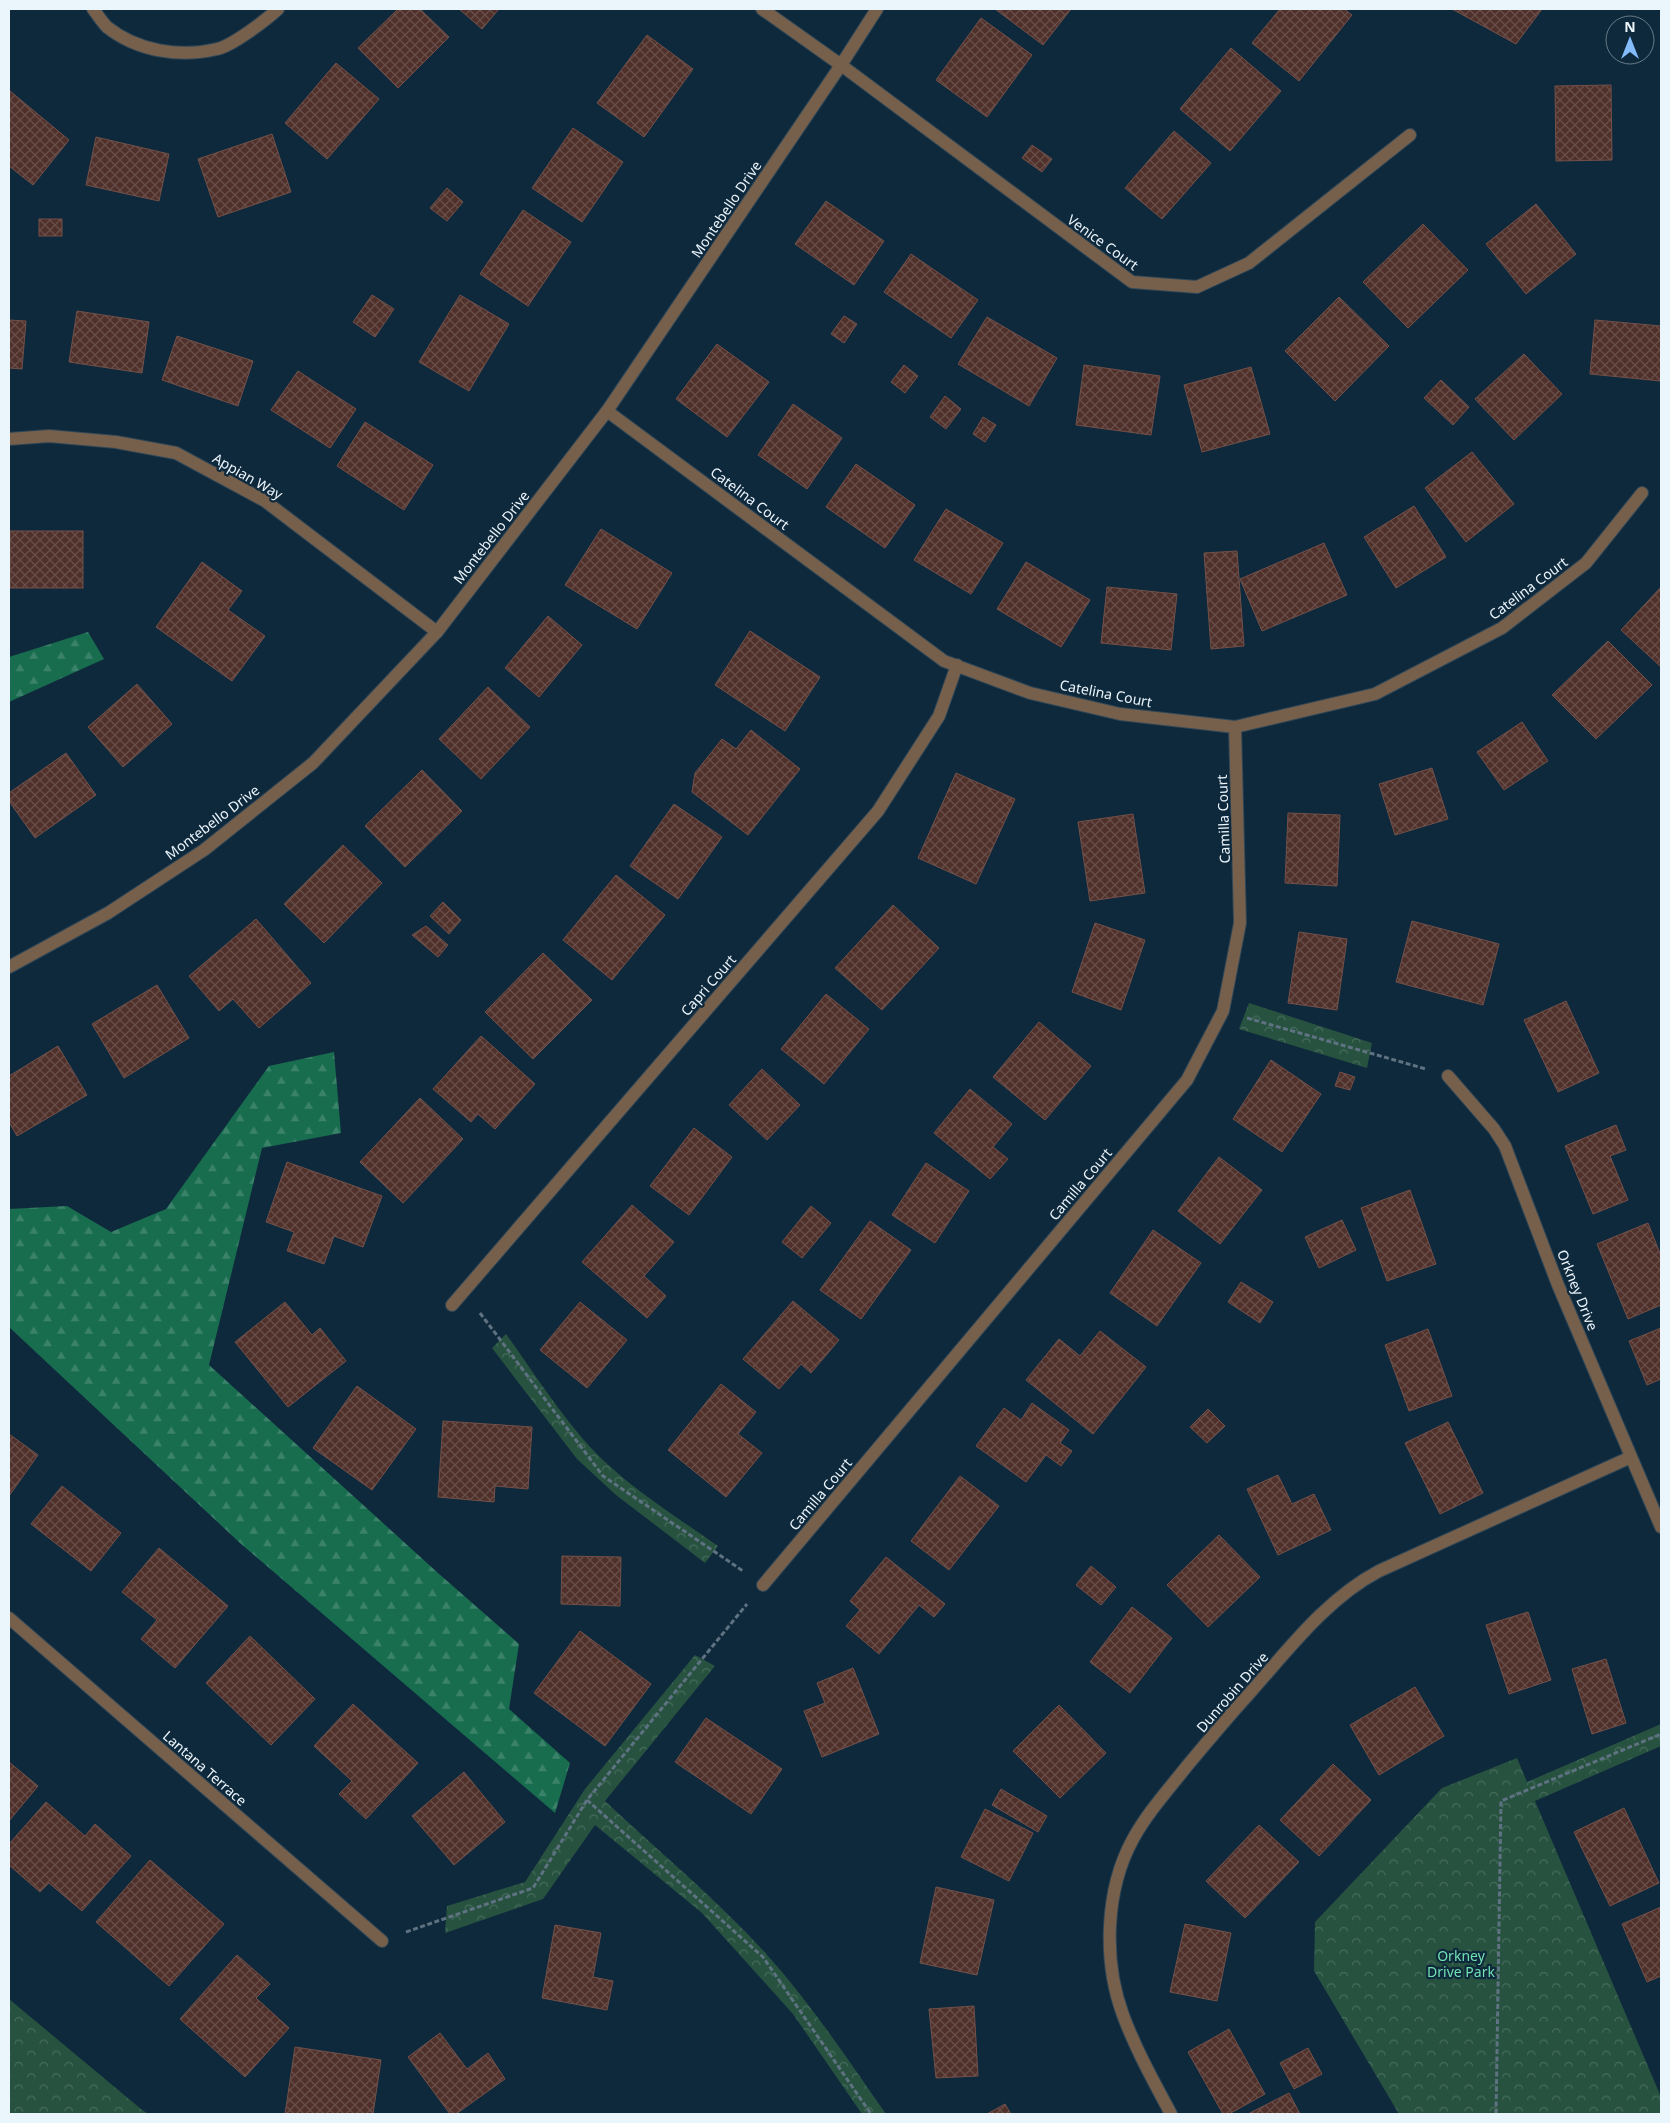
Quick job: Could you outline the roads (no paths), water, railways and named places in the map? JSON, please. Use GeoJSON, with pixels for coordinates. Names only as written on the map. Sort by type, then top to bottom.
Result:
{"type":"FeatureCollection","features":[{"type":"Feature","properties":{"kind":"street"},"geometry":{"type":"LineString","coordinates":[[93,9],[107,26],[114,31],[138,44],[171,53],[218,49],[263,23],[278,9]]}},
{"type":"Feature","properties":{"kind":"street","name":"Venice Court"},"geometry":{"type":"LineString","coordinates":[[762,9],[842,65],[1132,282],[1197,287],[1249,264],[1410,136]]}},
{"type":"Feature","properties":{"kind":"street","name":"Montebello Drive"},"geometry":{"type":"LineString","coordinates":[[9,967],[108,913],[204,850],[313,763],[437,632],[607,410],[842,65],[877,9]]}},
{"type":"Feature","properties":{"kind":"street","name":"Catelina Court"},"geometry":{"type":"LineString","coordinates":[[607,410],[944,661],[1030,693],[1120,714],[1235,727],[1375,694],[1502,628],[1586,563],[1642,493]]}},
{"type":"Feature","properties":{"kind":"street","name":"Appian Way"},"geometry":{"type":"LineString","coordinates":[[9,439],[49,436],[116,442],[176,453],[265,501],[437,632]]}},
{"type":"Feature","properties":{"kind":"street","name":"Capri Court"},"geometry":{"type":"LineString","coordinates":[[452,1306],[878,810],[939,716],[957,665]]}},
{"type":"Feature","properties":{"kind":"street","name":"Camilla Court"},"geometry":{"type":"LineString","coordinates":[[763,1585],[1187,1080],[1223,1011],[1240,923],[1235,727]]}},
{"type":"Feature","properties":{"kind":"street","name":"Orkney Drive"},"geometry":{"type":"LineString","coordinates":[[1448,1076],[1494,1129],[1505,1146],[1558,1285],[1661,1527]]}},
{"type":"Feature","properties":{"kind":"street","name":"Dunrobin Drive"},"geometry":{"type":"LineString","coordinates":[[1171,2114],[1146,2068],[1123,2014],[1114,1980],[1110,1944],[1116,1886],[1132,1841],[1150,1810],[1233,1711],[1323,1612],[1350,1587],[1379,1571],[1631,1457]]}},
{"type":"Feature","properties":{"kind":"street","name":"Lantana Terrace"},"geometry":{"type":"LineString","coordinates":[[9,1618],[382,1941]]}},
{"type":"Feature","properties":{"kind":"park label","name":"Orkney Drive Park"},"geometry":{"type":"Point","coordinates":[1461,1964]}}]}
